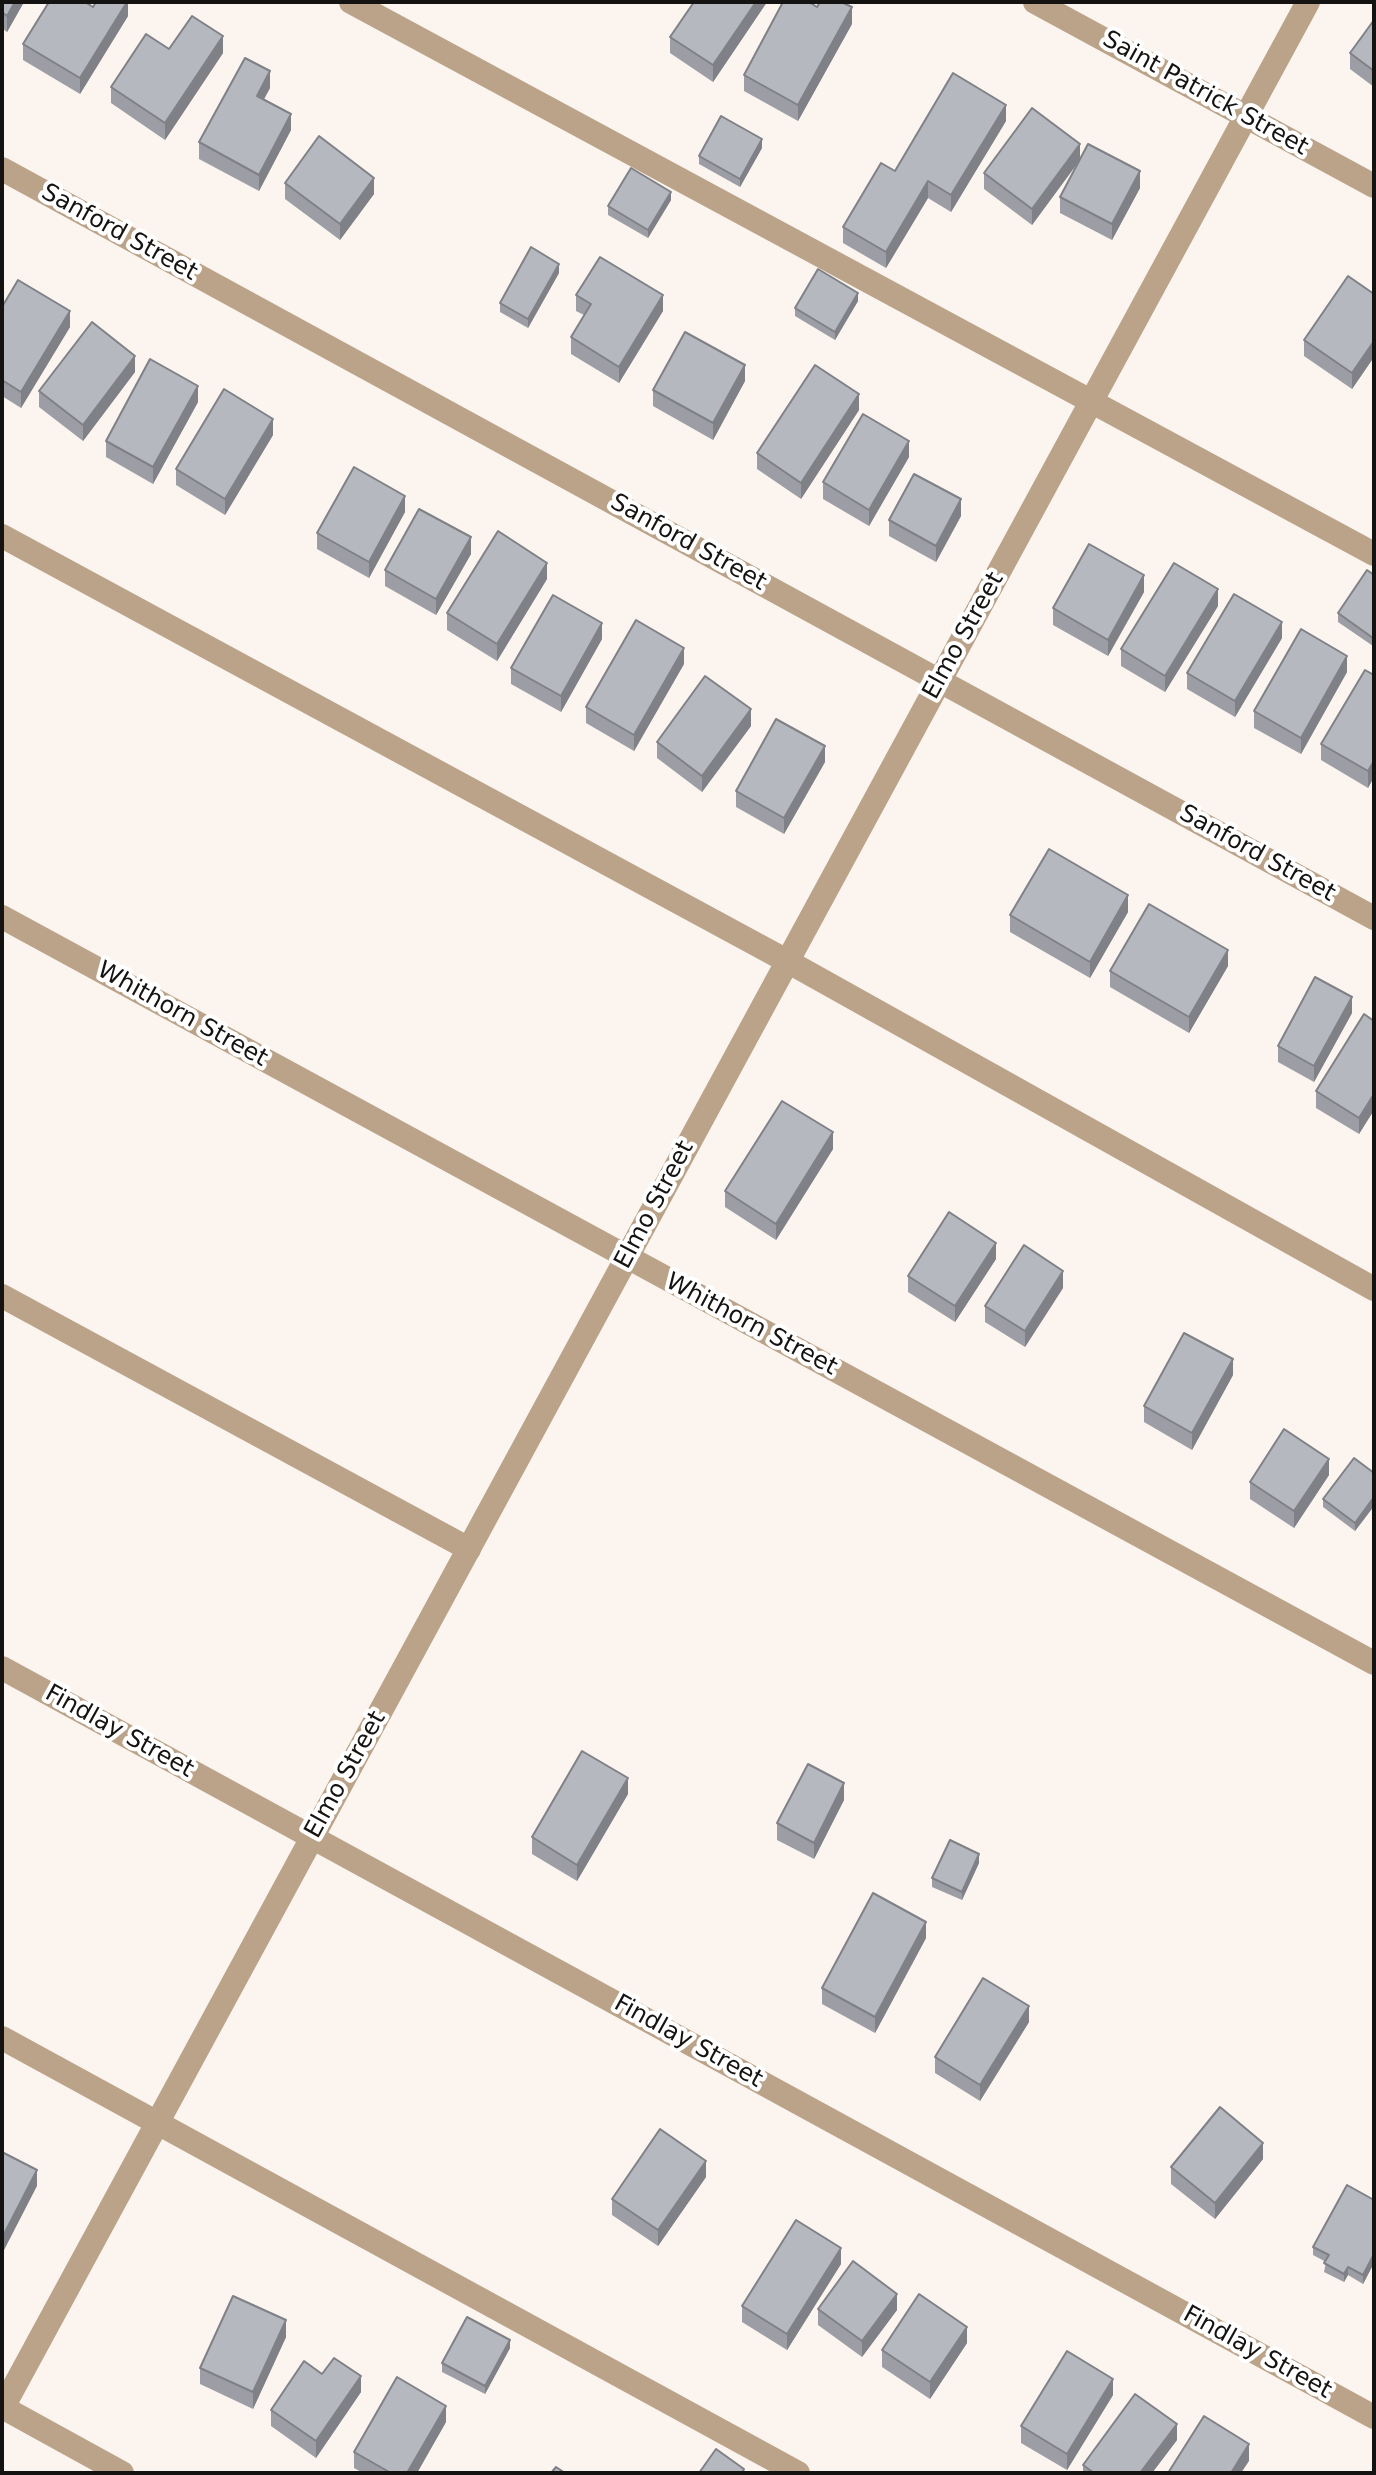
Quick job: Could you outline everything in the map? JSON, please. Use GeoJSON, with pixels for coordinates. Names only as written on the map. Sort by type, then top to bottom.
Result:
{"type":"FeatureCollection","features":[{"type":"Feature","properties":{"kind":"street"},"geometry":{"type":"LineString","coordinates":[[351,2],[1374,554]]}},
{"type":"Feature","properties":{"kind":"street","name":"Saint Patrick Street"},"geometry":{"type":"LineString","coordinates":[[1035,2],[1374,186]]}},
{"type":"Feature","properties":{"kind":"street","name":"Elmo Street"},"geometry":{"type":"LineString","coordinates":[[2,2408],[1308,2]]}},
{"type":"Feature","properties":{"kind":"street","name":"Sanford Street"},"geometry":{"type":"LineString","coordinates":[[2,169],[1374,918]]}},
{"type":"Feature","properties":{"kind":"street"},"geometry":{"type":"LineString","coordinates":[[2,536],[787,961],[1374,1289]]}},
{"type":"Feature","properties":{"kind":"street","name":"Whithorn Street"},"geometry":{"type":"LineString","coordinates":[[2,917],[1374,1663]]}},
{"type":"Feature","properties":{"kind":"street"},"geometry":{"type":"LineString","coordinates":[[2,1296],[469,1549]]}},
{"type":"Feature","properties":{"kind":"street","name":"Findlay Street"},"geometry":{"type":"LineString","coordinates":[[2,1668],[1374,2417]]}},
{"type":"Feature","properties":{"kind":"street"},"geometry":{"type":"LineString","coordinates":[[2,2038],[798,2473]]}},
{"type":"Feature","properties":{"kind":"street"},"geometry":{"type":"LineString","coordinates":[[2,2408],[122,2473]]}},
{"type":"Feature","properties":{"kind":"building"},"geometry":{"type":"Polygon","coordinates":[[[2,2],[15,2],[7,16],[2,14],[2,2]]]}},
{"type":"Feature","properties":{"kind":"building"},"geometry":{"type":"Polygon","coordinates":[[[49,2],[85,2],[93,7],[96,2],[127,2],[80,78],[23,44],[49,2]]]}},
{"type":"Feature","properties":{"kind":"building"},"geometry":{"type":"Polygon","coordinates":[[[694,2],[756,2],[713,65],[670,37],[694,2]]]}},
{"type":"Feature","properties":{"kind":"building"},"geometry":{"type":"Polygon","coordinates":[[[783,2],[809,2],[817,7],[820,2],[841,2],[852,7],[798,105],[744,75],[783,2]]]}},
{"type":"Feature","properties":{"kind":"building"},"geometry":{"type":"Polygon","coordinates":[[[192,16],[223,36],[165,123],[111,87],[146,34],[169,49],[192,16]]]}},
{"type":"Feature","properties":{"kind":"building"},"geometry":{"type":"Polygon","coordinates":[[[1374,20],[1374,71],[1350,53],[1374,20]]]}},
{"type":"Feature","properties":{"kind":"building"},"geometry":{"type":"Polygon","coordinates":[[[245,58],[270,71],[257,96],[291,114],[259,175],[199,142],[245,58]]]}},
{"type":"Feature","properties":{"kind":"building"},"geometry":{"type":"Polygon","coordinates":[[[953,73],[1006,105],[951,195],[928,181],[886,252],[843,227],[881,163],[895,171],[953,73]]]}},
{"type":"Feature","properties":{"kind":"building"},"geometry":{"type":"Polygon","coordinates":[[[1032,108],[1080,144],[1032,209],[984,173],[1032,108]]]}},
{"type":"Feature","properties":{"kind":"building"},"geometry":{"type":"Polygon","coordinates":[[[721,116],[762,139],[740,179],[699,156],[721,116]]]}},
{"type":"Feature","properties":{"kind":"building"},"geometry":{"type":"Polygon","coordinates":[[[319,136],[374,178],[340,224],[285,183],[319,136]]]}},
{"type":"Feature","properties":{"kind":"building"},"geometry":{"type":"Polygon","coordinates":[[[1088,144],[1140,171],[1112,224],[1060,197],[1088,144]]]}},
{"type":"Feature","properties":{"kind":"building"},"geometry":{"type":"Polygon","coordinates":[[[631,168],[671,192],[648,230],[608,206],[631,168]]]}},
{"type":"Feature","properties":{"kind":"building"},"geometry":{"type":"Polygon","coordinates":[[[531,247],[559,264],[528,319],[500,303],[531,247]]]}},
{"type":"Feature","properties":{"kind":"building"},"geometry":{"type":"Polygon","coordinates":[[[600,257],[663,295],[619,367],[571,337],[591,304],[576,295],[600,257]]]}},
{"type":"Feature","properties":{"kind":"building"},"geometry":{"type":"Polygon","coordinates":[[[818,269],[858,293],[835,332],[795,308],[818,269]]]}},
{"type":"Feature","properties":{"kind":"building"},"geometry":{"type":"Polygon","coordinates":[[[1348,276],[1374,294],[1374,341],[1352,373],[1304,340],[1348,276]]]}},
{"type":"Feature","properties":{"kind":"building"},"geometry":{"type":"Polygon","coordinates":[[[18,280],[70,311],[21,392],[2,380],[2,307],[18,280]]]}},
{"type":"Feature","properties":{"kind":"building"},"geometry":{"type":"Polygon","coordinates":[[[92,322],[135,356],[83,425],[39,391],[92,322]]]}},
{"type":"Feature","properties":{"kind":"building"},"geometry":{"type":"Polygon","coordinates":[[[685,332],[745,365],[713,423],[653,390],[685,332]]]}},
{"type":"Feature","properties":{"kind":"building"},"geometry":{"type":"Polygon","coordinates":[[[150,359],[198,386],[153,467],[106,441],[150,359]]]}},
{"type":"Feature","properties":{"kind":"building"},"geometry":{"type":"Polygon","coordinates":[[[815,365],[859,394],[801,483],[757,453],[815,365]]]}},
{"type":"Feature","properties":{"kind":"building"},"geometry":{"type":"Polygon","coordinates":[[[224,389],[273,419],[225,499],[176,469],[224,389]]]}},
{"type":"Feature","properties":{"kind":"building"},"geometry":{"type":"Polygon","coordinates":[[[863,414],[909,441],[869,510],[823,482],[863,414]]]}},
{"type":"Feature","properties":{"kind":"building"},"geometry":{"type":"Polygon","coordinates":[[[354,467],[405,496],[369,562],[317,533],[354,467]]]}},
{"type":"Feature","properties":{"kind":"building"},"geometry":{"type":"Polygon","coordinates":[[[914,474],[961,499],[936,546],[889,520],[914,474]]]}},
{"type":"Feature","properties":{"kind":"building"},"geometry":{"type":"Polygon","coordinates":[[[419,509],[471,537],[436,599],[385,570],[419,509]]]}},
{"type":"Feature","properties":{"kind":"building"},"geometry":{"type":"Polygon","coordinates":[[[498,531],[547,563],[497,644],[447,613],[498,531]]]}},
{"type":"Feature","properties":{"kind":"building"},"geometry":{"type":"Polygon","coordinates":[[[1089,544],[1144,575],[1108,640],[1053,608],[1089,544]]]}},
{"type":"Feature","properties":{"kind":"building"},"geometry":{"type":"Polygon","coordinates":[[[1174,563],[1218,589],[1165,676],[1121,649],[1174,563]]]}},
{"type":"Feature","properties":{"kind":"building"},"geometry":{"type":"Polygon","coordinates":[[[1367,570],[1374,575],[1373,638],[1338,613],[1367,570]]]}},
{"type":"Feature","properties":{"kind":"building"},"geometry":{"type":"Polygon","coordinates":[[[1234,594],[1282,622],[1235,701],[1187,673],[1234,594]]]}},
{"type":"Feature","properties":{"kind":"building"},"geometry":{"type":"Polygon","coordinates":[[[553,595],[602,623],[561,696],[511,668],[553,595]]]}},
{"type":"Feature","properties":{"kind":"building"},"geometry":{"type":"Polygon","coordinates":[[[636,620],[684,648],[634,735],[586,707],[636,620]]]}},
{"type":"Feature","properties":{"kind":"building"},"geometry":{"type":"Polygon","coordinates":[[[1301,629],[1347,656],[1301,738],[1254,711],[1301,629]]]}},
{"type":"Feature","properties":{"kind":"building"},"geometry":{"type":"Polygon","coordinates":[[[1365,670],[1374,675],[1374,761],[1368,771],[1321,744],[1365,670]]]}},
{"type":"Feature","properties":{"kind":"building"},"geometry":{"type":"Polygon","coordinates":[[[705,676],[751,709],[702,776],[657,742],[705,676]]]}},
{"type":"Feature","properties":{"kind":"building"},"geometry":{"type":"Polygon","coordinates":[[[776,719],[825,746],[784,818],[736,791],[776,719]]]}},
{"type":"Feature","properties":{"kind":"building"},"geometry":{"type":"Polygon","coordinates":[[[1049,849],[1128,895],[1090,962],[1010,915],[1049,849]]]}},
{"type":"Feature","properties":{"kind":"building"},"geometry":{"type":"Polygon","coordinates":[[[1149,904],[1228,950],[1189,1017],[1110,971],[1149,904]]]}},
{"type":"Feature","properties":{"kind":"building"},"geometry":{"type":"Polygon","coordinates":[[[1315,977],[1352,997],[1314,1066],[1278,1046],[1315,977]]]}},
{"type":"Feature","properties":{"kind":"building"},"geometry":{"type":"Polygon","coordinates":[[[1364,1014],[1374,1021],[1374,1094],[1359,1118],[1316,1091],[1364,1014]]]}},
{"type":"Feature","properties":{"kind":"building"},"geometry":{"type":"Polygon","coordinates":[[[782,1101],[833,1132],[776,1224],[725,1191],[782,1101]]]}},
{"type":"Feature","properties":{"kind":"building"},"geometry":{"type":"Polygon","coordinates":[[[949,1212],[996,1243],[955,1306],[908,1276],[949,1212]]]}},
{"type":"Feature","properties":{"kind":"building"},"geometry":{"type":"Polygon","coordinates":[[[1024,1245],[1063,1271],[1025,1331],[985,1306],[1024,1245]]]}},
{"type":"Feature","properties":{"kind":"building"},"geometry":{"type":"Polygon","coordinates":[[[1184,1333],[1233,1359],[1192,1433],[1144,1406],[1184,1333]]]}},
{"type":"Feature","properties":{"kind":"building"},"geometry":{"type":"Polygon","coordinates":[[[1284,1429],[1329,1459],[1294,1511],[1250,1482],[1284,1429]]]}},
{"type":"Feature","properties":{"kind":"building"},"geometry":{"type":"Polygon","coordinates":[[[1354,1458],[1374,1473],[1374,1497],[1355,1523],[1323,1499],[1354,1458]]]}},
{"type":"Feature","properties":{"kind":"building"},"geometry":{"type":"Polygon","coordinates":[[[582,1751],[628,1778],[577,1865],[532,1837],[582,1751]]]}},
{"type":"Feature","properties":{"kind":"building"},"geometry":{"type":"Polygon","coordinates":[[[808,1764],[844,1783],[814,1843],[777,1823],[808,1764]]]}},
{"type":"Feature","properties":{"kind":"building"},"geometry":{"type":"Polygon","coordinates":[[[950,1840],[979,1854],[962,1892],[932,1878],[950,1840]]]}},
{"type":"Feature","properties":{"kind":"building"},"geometry":{"type":"Polygon","coordinates":[[[873,1893],[926,1922],[875,2017],[822,1988],[873,1893]]]}},
{"type":"Feature","properties":{"kind":"building"},"geometry":{"type":"Polygon","coordinates":[[[983,1978],[1029,2006],[980,2085],[935,2057],[983,1978]]]}},
{"type":"Feature","properties":{"kind":"building"},"geometry":{"type":"Polygon","coordinates":[[[1220,2107],[1263,2143],[1215,2203],[1171,2167],[1220,2107]]]}},
{"type":"Feature","properties":{"kind":"building"},"geometry":{"type":"Polygon","coordinates":[[[660,2129],[706,2161],[658,2230],[612,2199],[660,2129]]]}},
{"type":"Feature","properties":{"kind":"building"},"geometry":{"type":"Polygon","coordinates":[[[2,2152],[37,2170],[2,2238],[2,2152]]]}},
{"type":"Feature","properties":{"kind":"building"},"geometry":{"type":"Polygon","coordinates":[[[1347,2185],[1374,2200],[1374,2254],[1363,2275],[1348,2267],[1344,2274],[1324,2263],[1329,2255],[1313,2247],[1347,2185]]]}},
{"type":"Feature","properties":{"kind":"building"},"geometry":{"type":"Polygon","coordinates":[[[796,2220],[841,2248],[787,2334],[742,2306],[796,2220]]]}},
{"type":"Feature","properties":{"kind":"building"},"geometry":{"type":"Polygon","coordinates":[[[853,2261],[897,2294],[862,2341],[818,2309],[853,2261]]]}},
{"type":"Feature","properties":{"kind":"building"},"geometry":{"type":"Polygon","coordinates":[[[919,2294],[967,2327],[930,2382],[882,2350],[919,2294]]]}},
{"type":"Feature","properties":{"kind":"building"},"geometry":{"type":"Polygon","coordinates":[[[233,2296],[286,2320],[253,2392],[200,2368],[233,2296]]]}},
{"type":"Feature","properties":{"kind":"building"},"geometry":{"type":"Polygon","coordinates":[[[467,2317],[510,2340],[485,2386],[442,2363],[467,2317]]]}},
{"type":"Feature","properties":{"kind":"building"},"geometry":{"type":"Polygon","coordinates":[[[1067,2351],[1113,2379],[1067,2454],[1021,2426],[1067,2351]]]}},
{"type":"Feature","properties":{"kind":"building"},"geometry":{"type":"Polygon","coordinates":[[[334,2358],[361,2376],[316,2441],[271,2410],[304,2361],[322,2374],[334,2358]]]}},
{"type":"Feature","properties":{"kind":"building"},"geometry":{"type":"Polygon","coordinates":[[[397,2377],[446,2406],[407,2473],[391,2473],[354,2452],[397,2377]]]}},
{"type":"Feature","properties":{"kind":"building"},"geometry":{"type":"Polygon","coordinates":[[[1135,2394],[1177,2424],[1140,2473],[1094,2473],[1083,2465],[1135,2394]]]}},
{"type":"Feature","properties":{"kind":"building"},"geometry":{"type":"Polygon","coordinates":[[[1204,2416],[1249,2444],[1231,2473],[1168,2473],[1204,2416]]]}},
{"type":"Feature","properties":{"kind":"building"},"geometry":{"type":"Polygon","coordinates":[[[716,2449],[744,2469],[742,2473],[699,2473],[716,2449]]]}},
{"type":"Feature","properties":{"kind":"building"},"geometry":{"type":"Polygon","coordinates":[[[556,2467],[565,2473],[551,2473],[556,2467]]]}}]}
